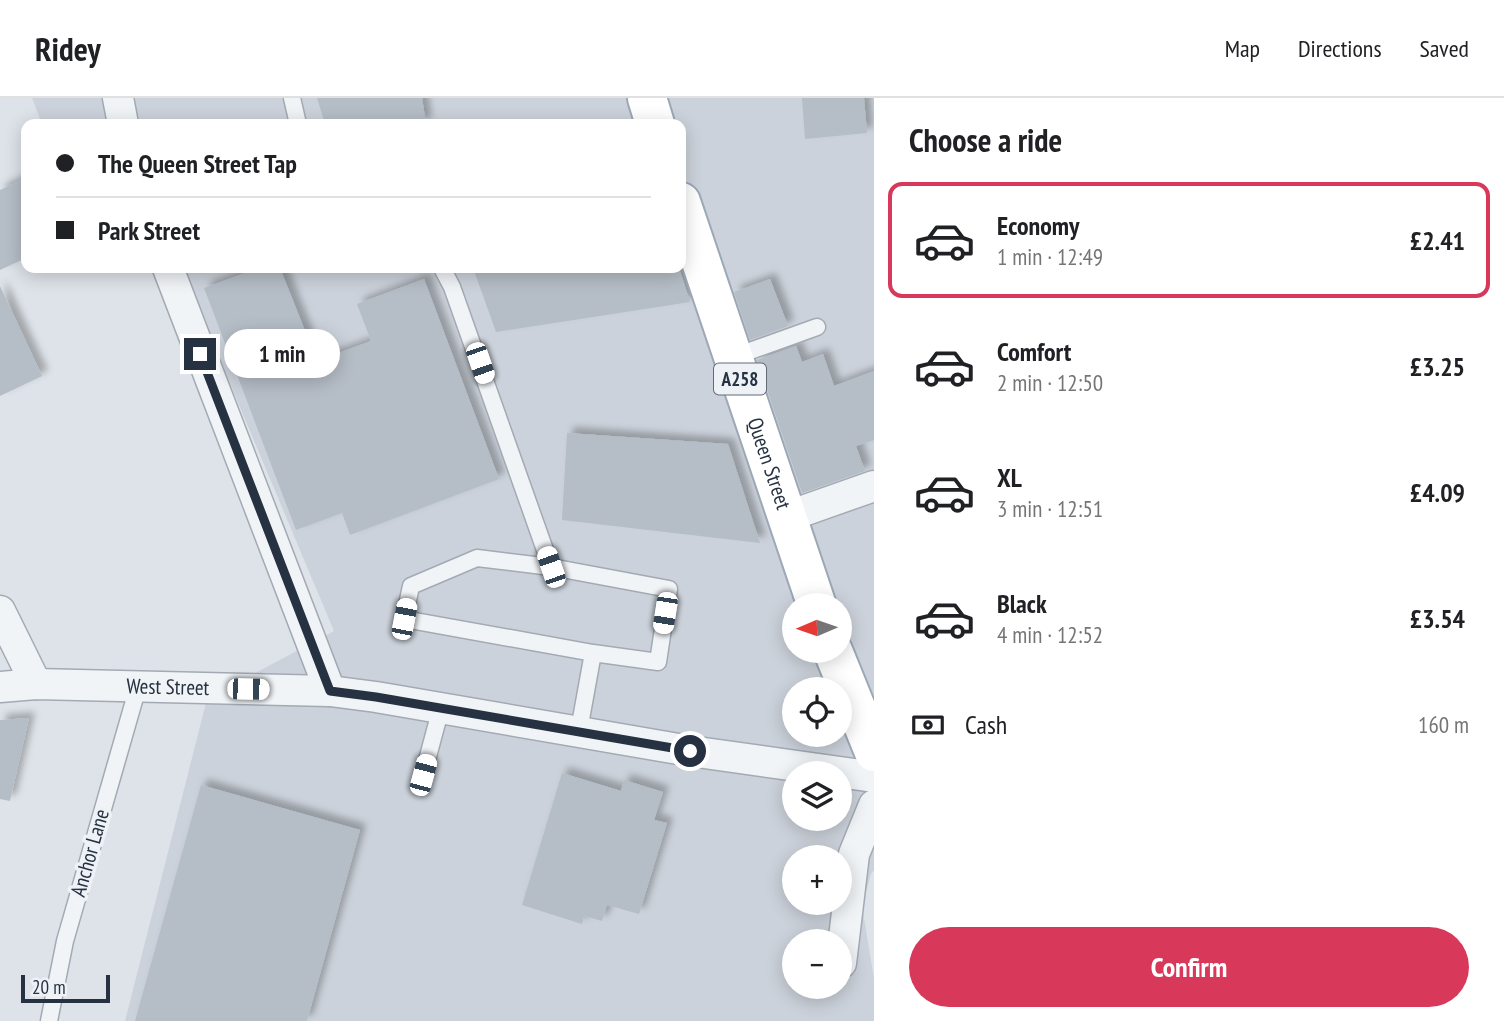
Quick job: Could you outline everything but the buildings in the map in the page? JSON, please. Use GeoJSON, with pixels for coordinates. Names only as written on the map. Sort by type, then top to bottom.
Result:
{"type":"FeatureCollection","features":[{"type":"Feature","properties":{"kind":"main road"},"geometry":{"type":"LineString","coordinates":[[647,98],[653,119]]}},
{"type":"Feature","properties":{"kind":"main road","name":"Queen Street"},"geometry":{"type":"LineString","coordinates":[[686,217],[812,593]]}},
{"type":"Feature","properties":{"kind":"main road"},"geometry":{"type":"LineString","coordinates":[[838,663],[874,752]]}},
{"type":"Feature","properties":{"kind":"street"},"geometry":{"type":"LineString","coordinates":[[118,98],[122,119]]}},
{"type":"Feature","properties":{"kind":"street"},"geometry":{"type":"LineString","coordinates":[[176,273],[330,691]]}},
{"type":"Feature","properties":{"kind":"street"},"geometry":{"type":"LineString","coordinates":[[786,517],[874,486]]}},
{"type":"Feature","properties":{"kind":"street"},"geometry":{"type":"LineString","coordinates":[[0,611],[36,684]]}},
{"type":"Feature","properties":{"kind":"street","name":"West Street"},"geometry":{"type":"LineString","coordinates":[[0,687],[36,684],[330,691],[579,730],[702,753],[874,777]]}},
{"type":"Feature","properties":{"kind":"street"},"geometry":{"type":"LineString","coordinates":[[845,929],[854,854],[874,805]]}},
{"type":"Feature","properties":{"kind":"lane"},"geometry":{"type":"LineString","coordinates":[[292,98],[297,119]]}},
{"type":"Feature","properties":{"kind":"lane"},"geometry":{"type":"LineString","coordinates":[[445,273],[453,287],[551,567]]}},
{"type":"Feature","properties":{"kind":"lane"},"geometry":{"type":"LineString","coordinates":[[733,357],[817,327]]}},
{"type":"Feature","properties":{"kind":"lane"},"geometry":{"type":"LineString","coordinates":[[477,558],[551,567],[669,589],[658,662],[593,653],[404,619],[411,586],[477,558]]}},
{"type":"Feature","properties":{"kind":"lane"},"geometry":{"type":"LineString","coordinates":[[579,730],[593,653]]}},
{"type":"Feature","properties":{"kind":"lane","name":"Anchor Lane"},"geometry":{"type":"LineString","coordinates":[[49,1021],[65,941],[138,687]]}},
{"type":"Feature","properties":{"kind":"lane"},"geometry":{"type":"LineString","coordinates":[[423,775],[441,708]]}},
{"type":"Feature","properties":{"kind":"shaded area"},"geometry":{"type":"Polygon","coordinates":[[[32,98],[874,98],[874,870],[862,906],[874,978],[874,1021],[125,1021],[207,699],[334,631],[189,286],[181,273],[686,273],[686,119],[40,119],[32,98]]]}},
{"type":"Feature","properties":{"kind":"route"},"geometry":{"type":"LineString","coordinates":[[200,354],[330,691],[579,730],[690,751]]}}]}
